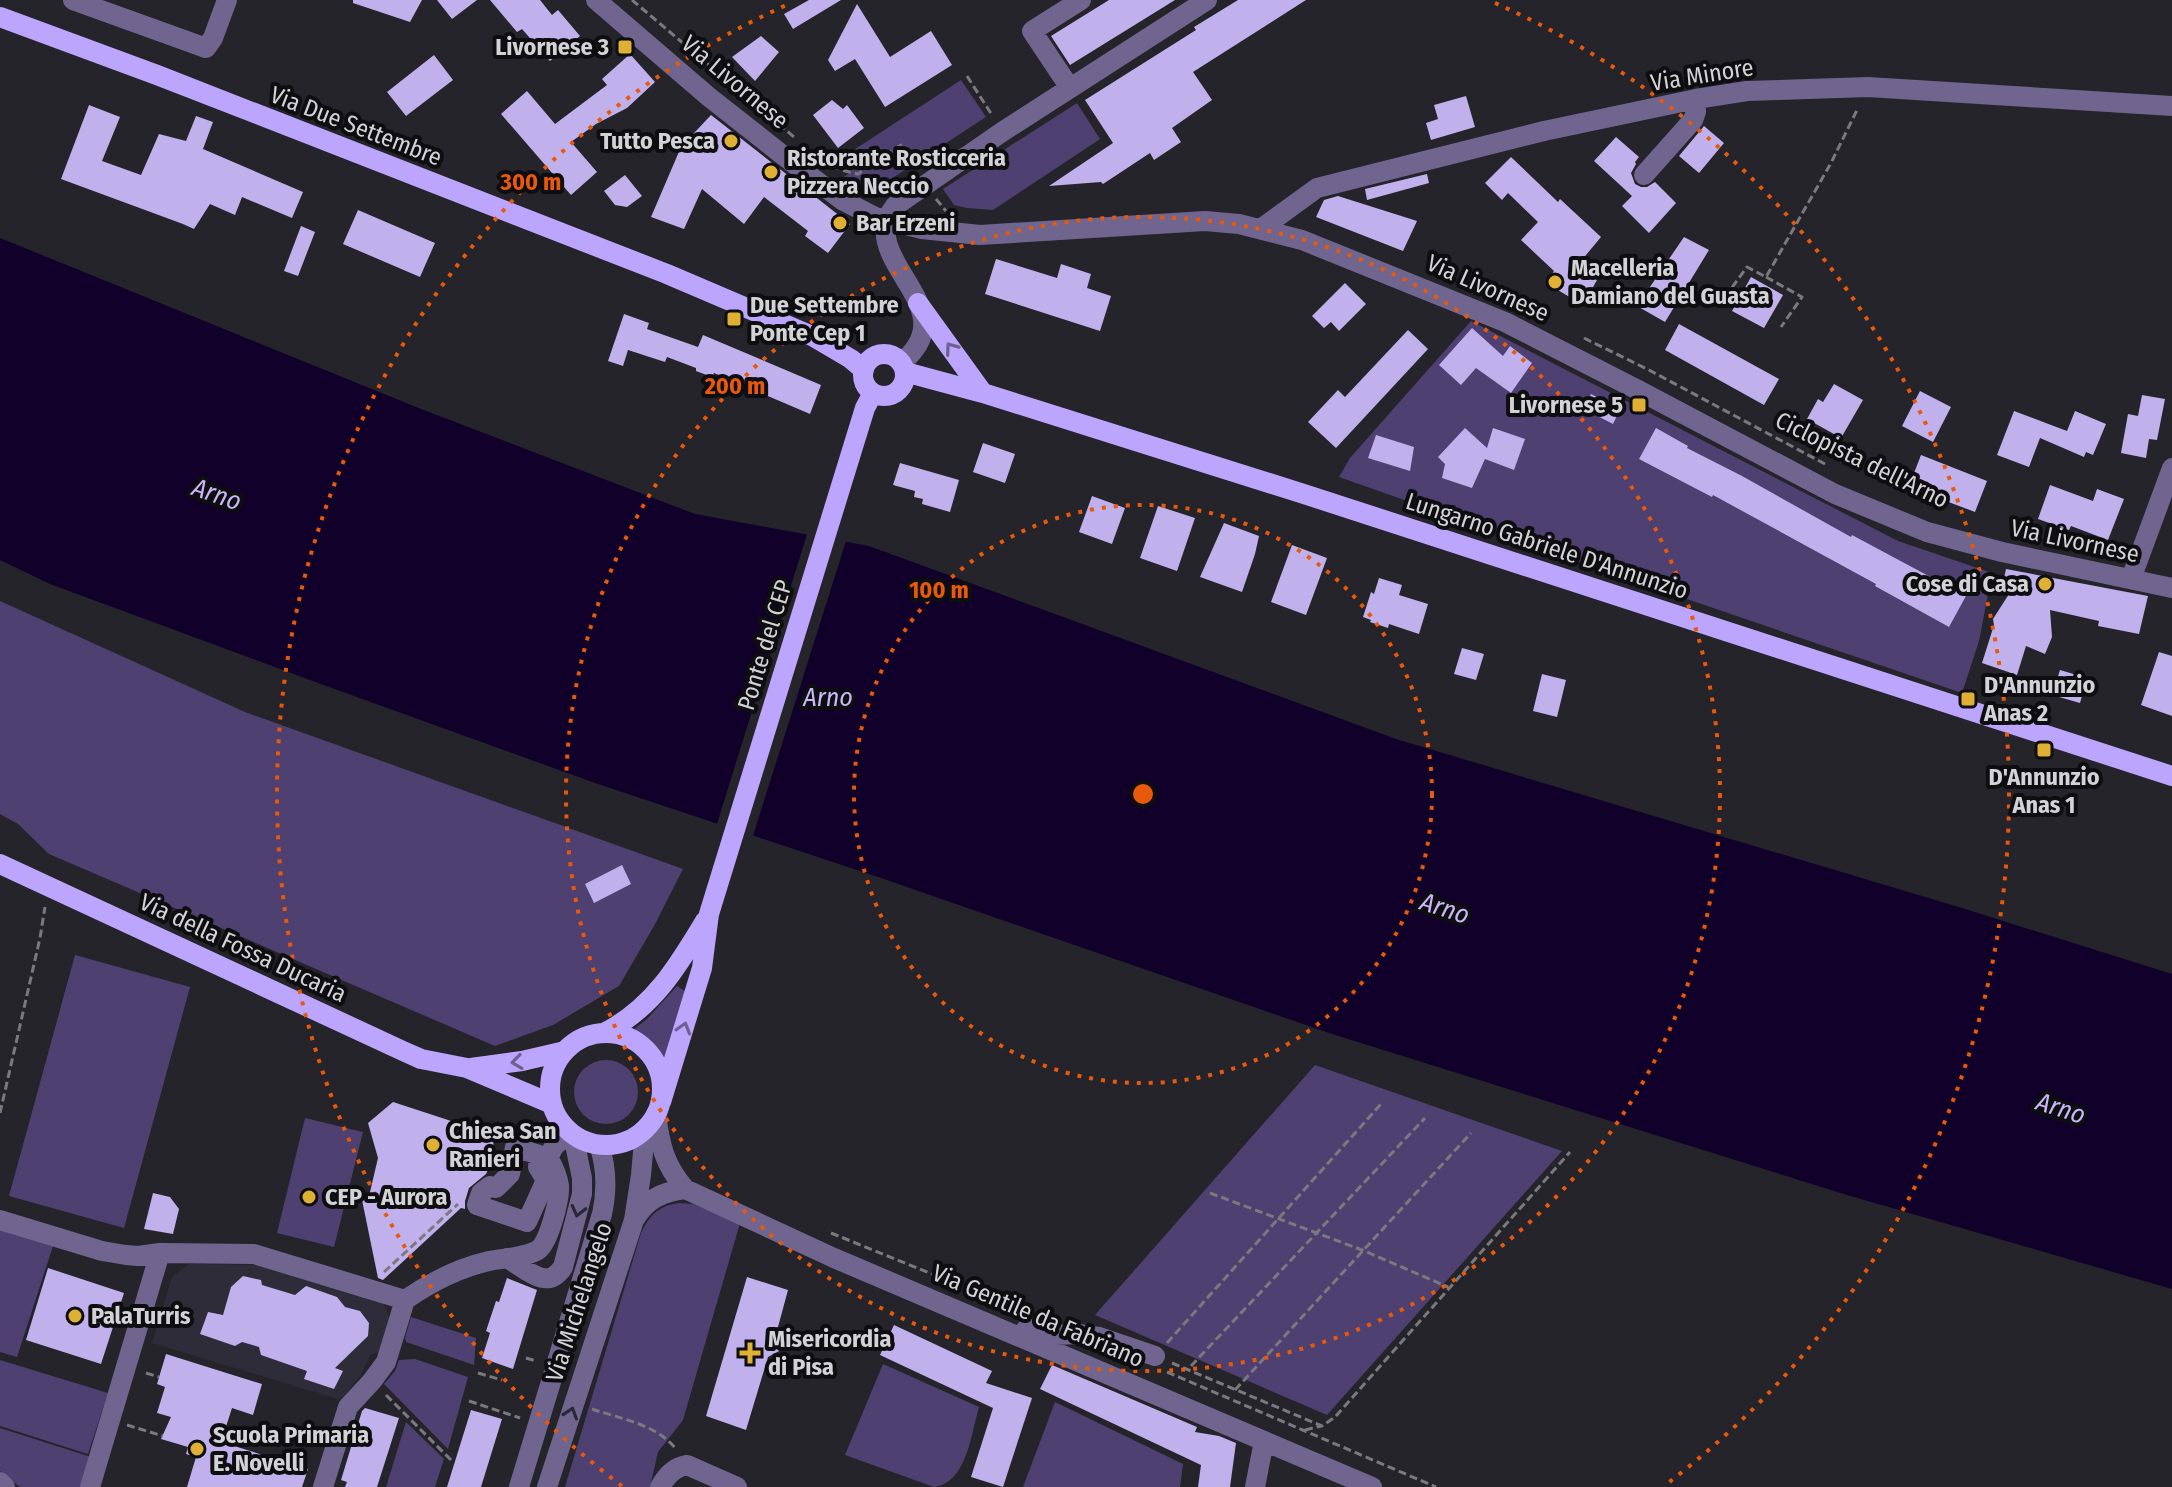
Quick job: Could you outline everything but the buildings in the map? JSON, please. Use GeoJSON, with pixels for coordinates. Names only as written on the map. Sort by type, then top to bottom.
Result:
{"type":"FeatureCollection","features":[{"type":"Feature","properties":{"kind":"main road","name":"Via Due Settembre"},"geometry":{"type":"LineString","coordinates":[[0,17],[667,274],[812,336],[864,370]]}},
{"type":"Feature","properties":{"kind":"main road"},"geometry":{"type":"LineString","coordinates":[[918,303],[983,393]]}},
{"type":"Feature","properties":{"kind":"main road"},"geometry":{"type":"LineString","coordinates":[[877,356],[891,356],[903,367],[902,386],[893,394],[880,396],[865,384],[864,370],[877,356]]}},
{"type":"Feature","properties":{"kind":"main road","name":"Lungarno Gabriele D'Annunzio"},"geometry":{"type":"LineString","coordinates":[[903,367],[2172,776]]}},
{"type":"Feature","properties":{"kind":"main road","name":"Ponte del CEP"},"geometry":{"type":"LineString","coordinates":[[654,1116],[702,968],[709,914],[844,474],[865,408],[873,393]]}},
{"type":"Feature","properties":{"kind":"main road","name":"Via della Fossa Ducaria"},"geometry":{"type":"LineString","coordinates":[[0,864],[421,1059],[467,1068],[552,1104]]}},
{"type":"Feature","properties":{"kind":"main road","name":"Ponte del CEP"},"geometry":{"type":"LineString","coordinates":[[604,1033],[633,1015],[661,989],[709,914]]}},
{"type":"Feature","properties":{"kind":"main road"},"geometry":{"type":"LineString","coordinates":[[604,1033],[632,1040],[650,1054],[661,1080],[654,1116],[631,1140],[599,1145],[572,1134],[561,1123],[550,1095],[556,1065],[565,1051],[584,1038],[604,1033]]}},
{"type":"Feature","properties":{"kind":"main road","name":"Via della Fossa Ducaria"},"geometry":{"type":"LineString","coordinates":[[467,1068],[522,1061],[565,1051]]}},
{"type":"Feature","properties":{"kind":"street"},"geometry":{"type":"LineString","coordinates":[[73,0],[206,48],[213,38],[227,0]]}},
{"type":"Feature","properties":{"kind":"street","name":"Via Livornese"},"geometry":{"type":"LineString","coordinates":[[596,0],[709,97],[789,160],[849,204],[887,220],[922,229],[980,235],[1189,222],[1222,222],[1262,228],[1359,262],[1505,322],[1835,494],[1927,532],[1963,543],[2172,588]]}},
{"type":"Feature","properties":{"kind":"street"},"geometry":{"type":"LineString","coordinates":[[1070,88],[1032,31],[1081,0]]}},
{"type":"Feature","properties":{"kind":"street"},"geometry":{"type":"LineString","coordinates":[[903,367],[924,331],[918,303],[890,252],[887,220],[895,206],[1002,132],[1207,0]]}},
{"type":"Feature","properties":{"kind":"street","name":"Via Minore"},"geometry":{"type":"LineString","coordinates":[[1262,228],[1317,188],[1544,131],[1747,91],[1868,87],[2172,106]]}},
{"type":"Feature","properties":{"kind":"street"},"geometry":{"type":"LineString","coordinates":[[1644,175],[1693,120],[1696,99]]}},
{"type":"Feature","properties":{"kind":"street"},"geometry":{"type":"LineString","coordinates":[[2131,579],[2172,468]]}},
{"type":"Feature","properties":{"kind":"street"},"geometry":{"type":"LineString","coordinates":[[654,1116],[662,1152],[685,1189]]}},
{"type":"Feature","properties":{"kind":"street","name":"Via Michelangelo"},"geometry":{"type":"LineString","coordinates":[[547,1487],[634,1220],[654,1116]]}},
{"type":"Feature","properties":{"kind":"street"},"geometry":{"type":"LineString","coordinates":[[323,1487],[348,1407],[386,1362],[405,1300],[447,1275],[489,1261],[540,1249],[547,1237],[559,1193],[557,1175],[548,1157],[555,1145],[572,1134],[582,1178],[582,1194],[563,1267],[557,1275],[539,1278],[507,1258]]}},
{"type":"Feature","properties":{"kind":"street","name":"Via Michelangelo"},"geometry":{"type":"LineString","coordinates":[[519,1487],[602,1214],[606,1177],[599,1145]]}},
{"type":"Feature","properties":{"kind":"street"},"geometry":{"type":"LineString","coordinates":[[634,1220],[653,1198],[671,1190],[685,1189]]}},
{"type":"Feature","properties":{"kind":"street","name":"Via Gentile da Fabriano"},"geometry":{"type":"LineString","coordinates":[[685,1189],[834,1258],[1372,1487]]}},
{"type":"Feature","properties":{"kind":"street"},"geometry":{"type":"LineString","coordinates":[[0,1220],[114,1254],[254,1254],[405,1300]]}},
{"type":"Feature","properties":{"kind":"street"},"geometry":{"type":"LineString","coordinates":[[90,1487],[160,1253]]}},
{"type":"Feature","properties":{"kind":"street"},"geometry":{"type":"LineString","coordinates":[[994,1326],[1039,1330],[1054,1335],[1099,1337],[1155,1356]]}},
{"type":"Feature","properties":{"kind":"street"},"geometry":{"type":"LineString","coordinates":[[1255,1487],[1264,1441]]}},
{"type":"Feature","properties":{"kind":"street"},"geometry":{"type":"LineString","coordinates":[[660,1487],[673,1471],[687,1465],[737,1487]]}},
{"type":"Feature","properties":{"kind":"street"},"geometry":{"type":"LineString","coordinates":[[0,1482],[5,1487]]}},
{"type":"Feature","properties":{"kind":"path"},"geometry":{"type":"LineString","coordinates":[[632,0],[803,144]]}},
{"type":"Feature","properties":{"kind":"path"},"geometry":{"type":"LineString","coordinates":[[967,76],[1002,132]]}},
{"type":"Feature","properties":{"kind":"path"},"geometry":{"type":"LineString","coordinates":[[1766,277],[1831,163],[1868,87]]}},
{"type":"Feature","properties":{"kind":"path"},"geometry":{"type":"LineString","coordinates":[[823,159],[841,170],[858,174],[901,145],[906,148],[926,183]]}},
{"type":"Feature","properties":{"kind":"path"},"geometry":{"type":"LineString","coordinates":[[1725,297],[1747,267],[1766,277],[1802,297],[1781,327]]}},
{"type":"Feature","properties":{"kind":"path","name":"Ciclopista dell'Arno"},"geometry":{"type":"LineString","coordinates":[[1583,338],[1836,470]]}},
{"type":"Feature","properties":{"kind":"path"},"geometry":{"type":"LineString","coordinates":[[0,1113],[46,899]]}},
{"type":"Feature","properties":{"kind":"path"},"geometry":{"type":"LineString","coordinates":[[1381,1104],[1155,1356],[1322,1426],[1326,1425],[1570,1152]]}},
{"type":"Feature","properties":{"kind":"path"},"geometry":{"type":"LineString","coordinates":[[1191,1366],[1425,1118]]}},
{"type":"Feature","properties":{"kind":"path"},"geometry":{"type":"LineString","coordinates":[[1235,1390],[1471,1133]]}},
{"type":"Feature","properties":{"kind":"path"},"geometry":{"type":"LineString","coordinates":[[1210,1193],[1362,1250],[1449,1287]]}},
{"type":"Feature","properties":{"kind":"path"},"geometry":{"type":"LineString","coordinates":[[380,1277],[464,1198],[479,1201]]}},
{"type":"Feature","properties":{"kind":"path"},"geometry":{"type":"LineString","coordinates":[[526,1358],[537,1362]]}},
{"type":"Feature","properties":{"kind":"path"},"geometry":{"type":"LineString","coordinates":[[143,1372],[159,1377]]}},
{"type":"Feature","properties":{"kind":"path"},"geometry":{"type":"LineString","coordinates":[[478,1373],[502,1380]]}},
{"type":"Feature","properties":{"kind":"path"},"geometry":{"type":"LineString","coordinates":[[372,1381],[451,1460]]}},
{"type":"Feature","properties":{"kind":"path"},"geometry":{"type":"LineString","coordinates":[[469,1401],[520,1418]]}},
{"type":"Feature","properties":{"kind":"path"},"geometry":{"type":"LineString","coordinates":[[592,1409],[660,1433],[674,1445],[687,1465]]}},
{"type":"Feature","properties":{"kind":"path"},"geometry":{"type":"LineString","coordinates":[[112,1420],[163,1436]]}},
{"type":"Feature","properties":{"kind":"shaded area"},"geometry":{"type":"Polygon","coordinates":[[[961,80],[986,117],[888,181],[890,193],[863,191],[841,180],[853,169],[846,155],[961,80]]]}},
{"type":"Feature","properties":{"kind":"shaded area"},"geometry":{"type":"Polygon","coordinates":[[[1077,103],[1100,139],[993,210],[954,205],[943,189],[1077,103]]]}},
{"type":"Feature","properties":{"kind":"shaded area"},"geometry":{"type":"Polygon","coordinates":[[[1471,321],[1898,541],[1992,573],[1979,641],[1962,693],[1339,477],[1350,458],[1471,321]]]}},
{"type":"Feature","properties":{"kind":"shaded area"},"geometry":{"type":"Polygon","coordinates":[[[0,601],[245,712],[683,869],[619,986],[553,1025],[495,1046],[49,854],[18,824],[0,814],[0,601]]]}},
{"type":"Feature","properties":{"kind":"shaded area"},"geometry":{"type":"Polygon","coordinates":[[[75,955],[190,987],[124,1228],[9,1196],[75,955]]]}},
{"type":"Feature","properties":{"kind":"shaded area"},"geometry":{"type":"Polygon","coordinates":[[[677,986],[688,993],[663,1064],[650,1045],[629,1033],[647,1019],[677,986]]]}},
{"type":"Feature","properties":{"kind":"shaded area"},"geometry":{"type":"Polygon","coordinates":[[[600,1060],[612,1060],[629,1069],[636,1080],[636,1104],[629,1115],[612,1124],[600,1124],[588,1119],[579,1110],[574,1098],[574,1086],[579,1074],[588,1065],[600,1060]]]}},
{"type":"Feature","properties":{"kind":"shaded area"},"geometry":{"type":"Polygon","coordinates":[[[1315,1065],[1562,1151],[1327,1415],[1095,1315],[1315,1065]]]}},
{"type":"Feature","properties":{"kind":"shaded area"},"geometry":{"type":"Polygon","coordinates":[[[305,1118],[363,1132],[334,1247],[277,1233],[305,1118]]]}},
{"type":"Feature","properties":{"kind":"shaded area"},"geometry":{"type":"Polygon","coordinates":[[[679,1203],[693,1204],[740,1223],[683,1420],[658,1452],[650,1487],[565,1487],[641,1233],[656,1212],[679,1203]]]}},
{"type":"Feature","properties":{"kind":"shaded area"},"geometry":{"type":"Polygon","coordinates":[[[0,1230],[53,1246],[17,1357],[0,1352],[0,1230]]]}},
{"type":"Feature","properties":{"kind":"shaded area"},"geometry":{"type":"Polygon","coordinates":[[[189,1264],[256,1265],[383,1303],[391,1322],[382,1351],[370,1355],[361,1375],[341,1400],[152,1343],[172,1277],[189,1264]]]}},
{"type":"Feature","properties":{"kind":"shaded area"},"geometry":{"type":"Polygon","coordinates":[[[411,1317],[476,1338],[474,1365],[406,1342],[411,1317]]]}},
{"type":"Feature","properties":{"kind":"shaded area"},"geometry":{"type":"Polygon","coordinates":[[[415,1359],[468,1377],[448,1449],[384,1384],[395,1371],[399,1360],[415,1359]]]}},
{"type":"Feature","properties":{"kind":"shaded area"},"geometry":{"type":"Polygon","coordinates":[[[0,1360],[108,1393],[88,1454],[0,1426],[0,1360]]]}},
{"type":"Feature","properties":{"kind":"shaded area"},"geometry":{"type":"Polygon","coordinates":[[[883,1364],[979,1407],[966,1456],[954,1477],[945,1484],[934,1487],[845,1455],[883,1364]]]}},
{"type":"Feature","properties":{"kind":"shaded area"},"geometry":{"type":"Polygon","coordinates":[[[1055,1402],[1183,1464],[1180,1487],[1023,1487],[1055,1402]]]}},
{"type":"Feature","properties":{"kind":"shaded area"},"geometry":{"type":"Polygon","coordinates":[[[406,1422],[444,1459],[435,1487],[386,1487],[406,1422]]]}},
{"type":"Feature","properties":{"kind":"shaded area"},"geometry":{"type":"Polygon","coordinates":[[[0,1428],[91,1457],[82,1487],[20,1487],[0,1471],[0,1428]]]}},
{"type":"Feature","properties":{"kind":"water","name":"Arno"},"geometry":{"type":"Polygon","coordinates":[[[0,238],[421,409],[695,514],[869,546],[1396,739],[2172,974],[2172,1289],[1847,1195],[1329,1033],[598,784],[50,584],[0,560],[0,238]]]}},
{"type":"Feature","properties":{"kind":"pier"},"geometry":{"type":"Polygon","coordinates":[[[808,531],[847,538],[752,839],[716,827],[808,531]]]}},
{"type":"Feature","properties":{"kind":"place","name":"Livornese 3"},"geometry":{"type":"Point","coordinates":[625,47]}},
{"type":"Feature","properties":{"kind":"place","name":"Tutto Pesca"},"geometry":{"type":"Point","coordinates":[731,141]}},
{"type":"Feature","properties":{"kind":"place","name":"Ristorante Rosticceria Pizzera Neccio"},"geometry":{"type":"Point","coordinates":[771,172]}},
{"type":"Feature","properties":{"kind":"place","name":"Bar Erzeni"},"geometry":{"type":"Point","coordinates":[840,223]}},
{"type":"Feature","properties":{"kind":"place","name":"Macelleria Damiano del Guasta"},"geometry":{"type":"Point","coordinates":[1555,282]}},
{"type":"Feature","properties":{"kind":"place","name":"Due Settembre Ponte Cep 1"},"geometry":{"type":"Point","coordinates":[734,319]}},
{"type":"Feature","properties":{"kind":"place","name":"Livornese 5"},"geometry":{"type":"Point","coordinates":[1639,405]}},
{"type":"Feature","properties":{"kind":"place","name":"Cose di Casa"},"geometry":{"type":"Point","coordinates":[2045,584]}},
{"type":"Feature","properties":{"kind":"place","name":"D'Annunzio Anas 2"},"geometry":{"type":"Point","coordinates":[1968,699]}},
{"type":"Feature","properties":{"kind":"place","name":"D'Annunzio Anas 1"},"geometry":{"type":"Point","coordinates":[2044,750]}},
{"type":"Feature","properties":{"kind":"place","name":"Chiesa San Ranieri"},"geometry":{"type":"Point","coordinates":[433,1145]}},
{"type":"Feature","properties":{"kind":"place","name":"CEP - Aurora"},"geometry":{"type":"Point","coordinates":[309,1197]}},
{"type":"Feature","properties":{"kind":"place","name":"PalaTurris"},"geometry":{"type":"Point","coordinates":[75,1316]}},
{"type":"Feature","properties":{"kind":"place","name":"Misericordia di Pisa"},"geometry":{"type":"Point","coordinates":[750,1353]}},
{"type":"Feature","properties":{"kind":"place","name":"Scuola Primaria E. Novelli"},"geometry":{"type":"Point","coordinates":[197,1449]}}]}
